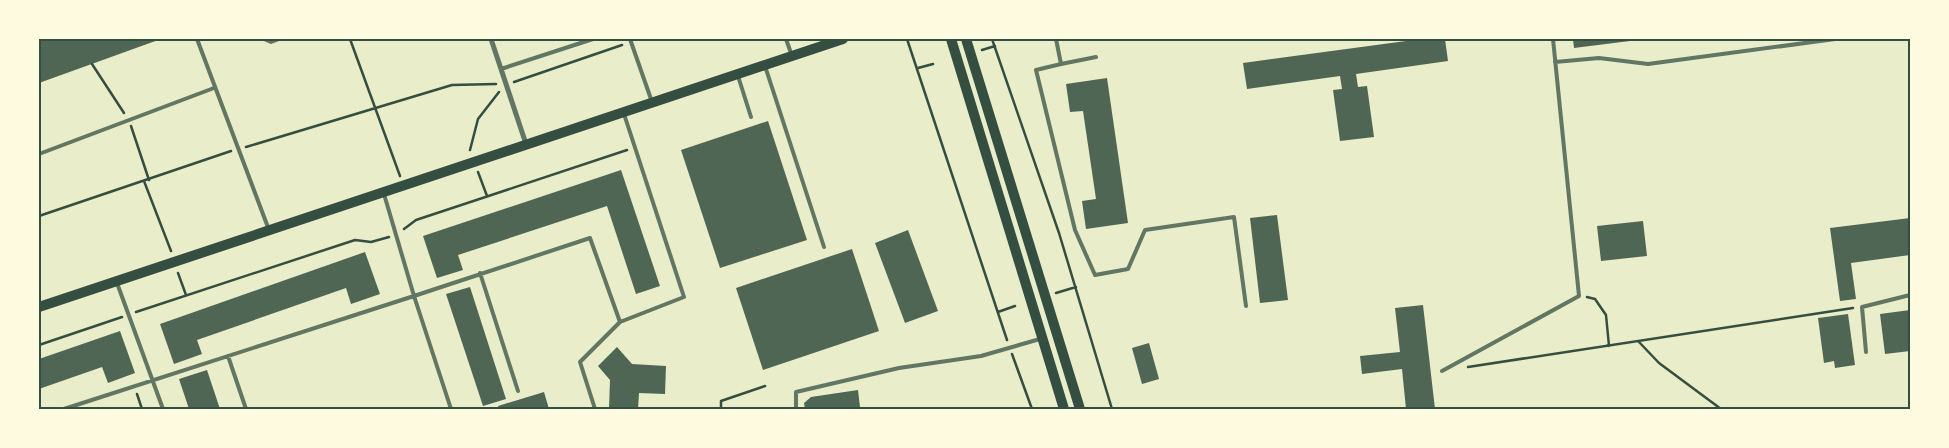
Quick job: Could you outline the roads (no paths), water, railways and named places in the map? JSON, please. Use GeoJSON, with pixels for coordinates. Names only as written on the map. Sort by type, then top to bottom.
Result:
{"type":"FeatureCollection","features":[{"type":"Feature","properties":{"kind":"main road"},"geometry":{"type":"LineString","coordinates":[[39,307],[843,39]]}},
{"type":"Feature","properties":{"kind":"main road"},"geometry":{"type":"LineString","coordinates":[[951,39],[1064,409]]}},
{"type":"Feature","properties":{"kind":"main road"},"geometry":{"type":"LineString","coordinates":[[966,39],[1080,409]]}},
{"type":"Feature","properties":{"kind":"main road"},"geometry":{"type":"LineString","coordinates":[[1042,338],[1056,333]]}},
{"type":"Feature","properties":{"kind":"street"},"geometry":{"type":"LineString","coordinates":[[491,39],[526,144]]}},
{"type":"Feature","properties":{"kind":"lane"},"geometry":{"type":"LineString","coordinates":[[197,39],[269,230]]}},
{"type":"Feature","properties":{"kind":"lane"},"geometry":{"type":"LineString","coordinates":[[264,39],[271,42],[279,39]]}},
{"type":"Feature","properties":{"kind":"lane"},"geometry":{"type":"LineString","coordinates":[[501,69],[593,39]]}},
{"type":"Feature","properties":{"kind":"lane"},"geometry":{"type":"LineString","coordinates":[[786,39],[792,56]]}},
{"type":"Feature","properties":{"kind":"lane"},"geometry":{"type":"LineString","coordinates":[[1056,39],[1061,64]]}},
{"type":"Feature","properties":{"kind":"lane"},"geometry":{"type":"LineString","coordinates":[[1442,372],[1579,296],[1553,39]]}},
{"type":"Feature","properties":{"kind":"lane"},"geometry":{"type":"LineString","coordinates":[[1555,62],[1599,58],[1648,64],[1835,39]]}},
{"type":"Feature","properties":{"kind":"lane"},"geometry":{"type":"LineString","coordinates":[[630,40],[652,102]]}},
{"type":"Feature","properties":{"kind":"lane"},"geometry":{"type":"LineString","coordinates":[[1096,58],[1036,70],[1075,230],[1095,275],[1128,269],[1146,230],[1234,217],[1246,306]]}},
{"type":"Feature","properties":{"kind":"lane"},"geometry":{"type":"LineString","coordinates":[[765,65],[824,247]]}},
{"type":"Feature","properties":{"kind":"lane"},"geometry":{"type":"LineString","coordinates":[[738,74],[751,117]]}},
{"type":"Feature","properties":{"kind":"lane"},"geometry":{"type":"LineString","coordinates":[[39,154],[214,88]]}},
{"type":"Feature","properties":{"kind":"lane"},"geometry":{"type":"LineString","coordinates":[[595,409],[580,362],[620,322],[684,297],[624,112]]}},
{"type":"Feature","properties":{"kind":"lane"},"geometry":{"type":"LineString","coordinates":[[383,192],[414,296],[451,409]]}},
{"type":"Feature","properties":{"kind":"lane"},"geometry":{"type":"LineString","coordinates":[[64,409],[590,238],[620,322]]}},
{"type":"Feature","properties":{"kind":"lane"},"geometry":{"type":"LineString","coordinates":[[480,273],[518,391]]}},
{"type":"Feature","properties":{"kind":"lane"},"geometry":{"type":"LineString","coordinates":[[116,281],[164,409]]}},
{"type":"Feature","properties":{"kind":"lane"},"geometry":{"type":"LineString","coordinates":[[1866,352],[1862,307],[1910,295]]}},
{"type":"Feature","properties":{"kind":"lane"},"geometry":{"type":"LineString","coordinates":[[796,409],[796,392],[898,368],[951,362],[1010,348],[1042,338]]}},
{"type":"Feature","properties":{"kind":"lane"},"geometry":{"type":"LineString","coordinates":[[228,356],[246,409]]}}]}
